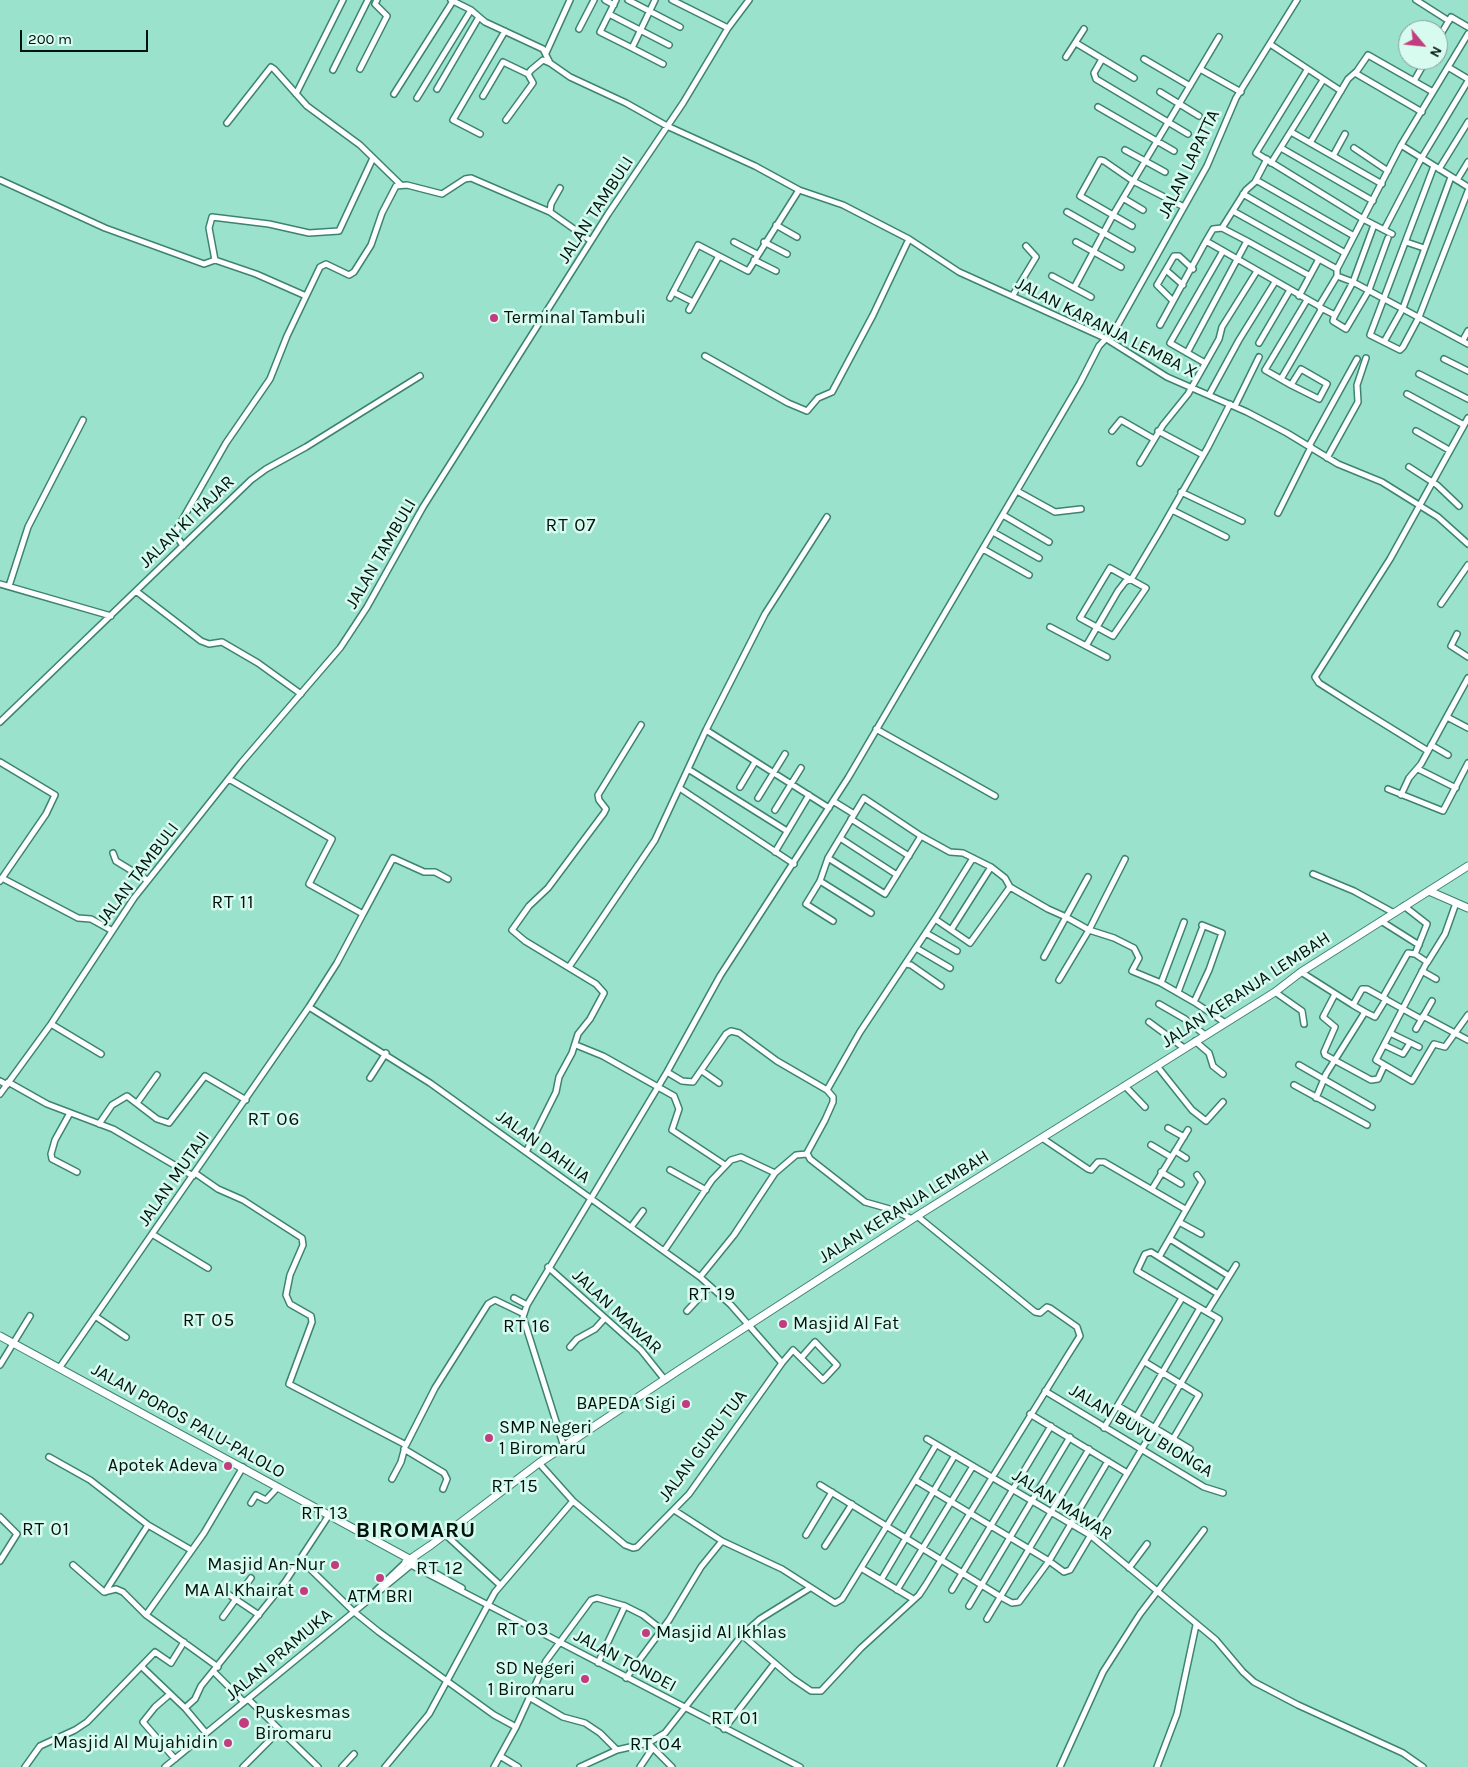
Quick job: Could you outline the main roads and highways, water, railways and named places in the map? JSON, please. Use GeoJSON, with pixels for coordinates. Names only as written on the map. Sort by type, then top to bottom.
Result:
{"type":"FeatureCollection","features":[{"type":"Feature","properties":{"kind":"main road","name":"JALAN KERANJA LEMBAH"},"geometry":{"type":"LineString","coordinates":[[410,1562],[539,1463],[665,1380],[914,1218],[1126,1086],[1224,1022],[1275,992],[1301,972],[1468,866]]}},
{"type":"Feature","properties":{"kind":"main road"},"geometry":{"type":"LineString","coordinates":[[1442,883],[1444,898]]}},
{"type":"Feature","properties":{"kind":"main road"},"geometry":{"type":"LineString","coordinates":[[1429,891],[1468,908]]}},
{"type":"Feature","properties":{"kind":"main road","name":"JALAN POROS PALU-PALOLO"},"geometry":{"type":"LineString","coordinates":[[0,1336],[329,1514],[410,1562]]}},
{"type":"Feature","properties":{"kind":"main road"},"geometry":{"type":"LineString","coordinates":[[410,1562],[448,1537],[472,1514]]}},
{"type":"Feature","properties":{"kind":"place","name":"Terminal Tambuli"},"geometry":{"type":"Point","coordinates":[494,318]}},
{"type":"Feature","properties":{"kind":"place","name":"Masjid Al Fat"},"geometry":{"type":"Point","coordinates":[783,1324]}},
{"type":"Feature","properties":{"kind":"place","name":"BAPEDA Sigi"},"geometry":{"type":"Point","coordinates":[686,1404]}},
{"type":"Feature","properties":{"kind":"place","name":"SMP Negeri 1 Biromaru"},"geometry":{"type":"Point","coordinates":[489,1438]}},
{"type":"Feature","properties":{"kind":"place","name":"Apotek Adeva"},"geometry":{"type":"Point","coordinates":[228,1466]}},
{"type":"Feature","properties":{"kind":"place","name":"Masjid An-Nur"},"geometry":{"type":"Point","coordinates":[335,1565]}},
{"type":"Feature","properties":{"kind":"place","name":"ATM BRI"},"geometry":{"type":"Point","coordinates":[380,1578]}},
{"type":"Feature","properties":{"kind":"place","name":"MA Al Khairat"},"geometry":{"type":"Point","coordinates":[304,1591]}},
{"type":"Feature","properties":{"kind":"place","name":"Masjid Al Ikhlas"},"geometry":{"type":"Point","coordinates":[646,1633]}},
{"type":"Feature","properties":{"kind":"place","name":"SD Negeri 1 Biromaru"},"geometry":{"type":"Point","coordinates":[585,1679]}},
{"type":"Feature","properties":{"kind":"place","name":"Puskesmas Biromaru"},"geometry":{"type":"Point","coordinates":[244,1723]}},
{"type":"Feature","properties":{"kind":"place","name":"Masjid Al Mujahidin"},"geometry":{"type":"Point","coordinates":[228,1743]}},
{"type":"Feature","properties":{"kind":"district","name":"RT 07"},"geometry":{"type":"Point","coordinates":[571,526]}},
{"type":"Feature","properties":{"kind":"district","name":"RT 11"},"geometry":{"type":"Point","coordinates":[233,903]}},
{"type":"Feature","properties":{"kind":"district","name":"RT 06"},"geometry":{"type":"Point","coordinates":[274,1120]}},
{"type":"Feature","properties":{"kind":"district","name":"RT 19"},"geometry":{"type":"Point","coordinates":[712,1295]}},
{"type":"Feature","properties":{"kind":"district","name":"RT 05"},"geometry":{"type":"Point","coordinates":[209,1321]}},
{"type":"Feature","properties":{"kind":"district","name":"RT 16"},"geometry":{"type":"Point","coordinates":[527,1327]}},
{"type":"Feature","properties":{"kind":"district","name":"RT 15"},"geometry":{"type":"Point","coordinates":[515,1487]}},
{"type":"Feature","properties":{"kind":"district","name":"RT 13"},"geometry":{"type":"Point","coordinates":[325,1514]}},
{"type":"Feature","properties":{"kind":"district","name":"RT 01"},"geometry":{"type":"Point","coordinates":[46,1530]}},
{"type":"Feature","properties":{"kind":"district","name":"BIROMARU"},"geometry":{"type":"Point","coordinates":[416,1531]}},
{"type":"Feature","properties":{"kind":"district","name":"RT 12"},"geometry":{"type":"Point","coordinates":[440,1569]}},
{"type":"Feature","properties":{"kind":"district","name":"RT 03"},"geometry":{"type":"Point","coordinates":[523,1630]}},
{"type":"Feature","properties":{"kind":"district","name":"RT 01"},"geometry":{"type":"Point","coordinates":[735,1719]}},
{"type":"Feature","properties":{"kind":"district","name":"RT 04"},"geometry":{"type":"Point","coordinates":[656,1745]}}]}
